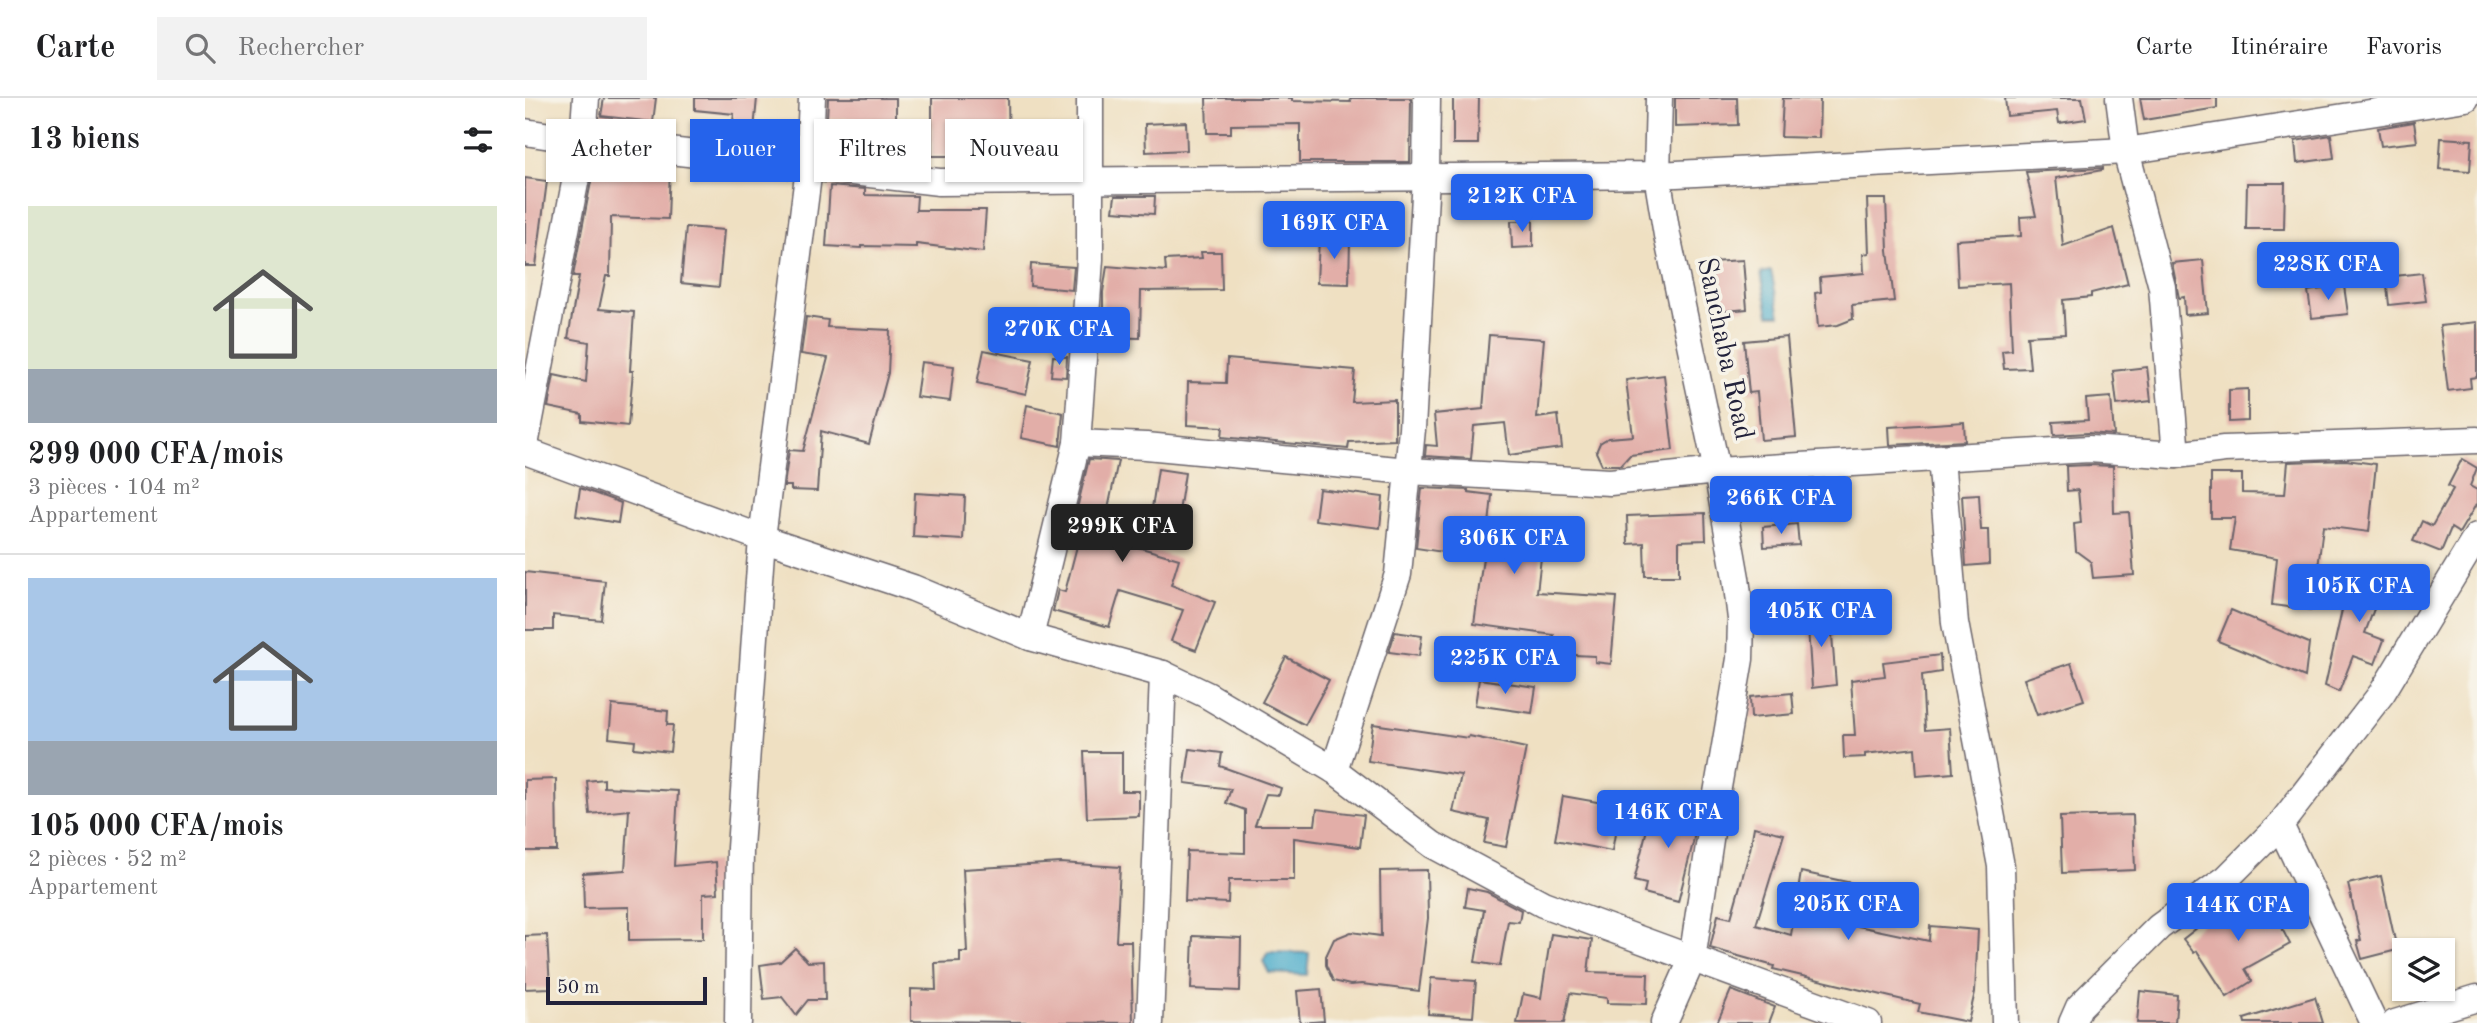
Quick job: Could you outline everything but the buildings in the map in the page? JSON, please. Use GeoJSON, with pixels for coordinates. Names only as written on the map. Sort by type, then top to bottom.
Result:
{"type":"FeatureCollection","features":[{"type":"Feature","properties":{"kind":"street"},"geometry":{"type":"LineString","coordinates":[[585,119],[586,98]]}},
{"type":"Feature","properties":{"kind":"street"},"geometry":{"type":"LineString","coordinates":[[738,1023],[740,848],[762,538],[809,168],[812,98]]}},
{"type":"Feature","properties":{"kind":"street"},"geometry":{"type":"LineString","coordinates":[[1030,637],[1077,443],[1090,259],[1090,98]]}},
{"type":"Feature","properties":{"kind":"street"},"geometry":{"type":"LineString","coordinates":[[1334,770],[1398,574],[1408,471],[1426,177],[1427,98]]}},
{"type":"Feature","properties":{"kind":"street","name":"Sanchaba Road"},"geometry":{"type":"LineString","coordinates":[[1659,98],[1657,175],[1667,235],[1717,471],[1741,619],[1739,659],[1692,960],[1664,1023]]}},
{"type":"Feature","properties":{"kind":"street"},"geometry":{"type":"LineString","coordinates":[[2119,98],[2126,151],[2162,287],[2176,455]]}},
{"type":"Feature","properties":{"kind":"street"},"geometry":{"type":"LineString","coordinates":[[676,152],[939,182],[1657,175],[2126,151],[2466,98]]}},
{"type":"Feature","properties":{"kind":"street"},"geometry":{"type":"LineString","coordinates":[[525,132],[546,135]]}},
{"type":"Feature","properties":{"kind":"street"},"geometry":{"type":"LineString","coordinates":[[525,445],[575,182]]}},
{"type":"Feature","properties":{"kind":"street"},"geometry":{"type":"LineString","coordinates":[[1077,443],[1146,446],[1408,471],[1610,482],[1717,471],[2089,449],[2176,455],[2224,449],[2477,440]]}},
{"type":"Feature","properties":{"kind":"street"},"geometry":{"type":"LineString","coordinates":[[525,451],[762,538],[913,588],[1030,637],[1163,674],[1207,695],[1334,770],[1433,845],[1543,904],[1868,1023]]}},
{"type":"Feature","properties":{"kind":"street"},"geometry":{"type":"LineString","coordinates":[[1941,458],[1955,623],[2001,866],[2005,1023]]}},
{"type":"Feature","properties":{"kind":"street"},"geometry":{"type":"LineString","coordinates":[[2072,1023],[2079,1007],[2159,927],[2227,878],[2280,825],[2382,693],[2477,536]]}},
{"type":"Feature","properties":{"kind":"street"},"geometry":{"type":"LineString","coordinates":[[1150,1023],[1163,674]]}},
{"type":"Feature","properties":{"kind":"street"},"geometry":{"type":"LineString","coordinates":[[2280,825],[2374,1023]]}},
{"type":"Feature","properties":{"kind":"street"},"geometry":{"type":"LineString","coordinates":[[2395,1023],[2477,998]]}},
{"type":"Feature","properties":{"kind":"water"},"geometry":{"type":"Polygon","coordinates":[[[1771,271],[1780,315],[1769,315],[1761,273],[1771,271]]]}},
{"type":"Feature","properties":{"kind":"water"},"geometry":{"type":"Polygon","coordinates":[[[1268,952],[1309,953],[1307,975],[1269,973],[1263,961],[1268,952]]]}}]}
